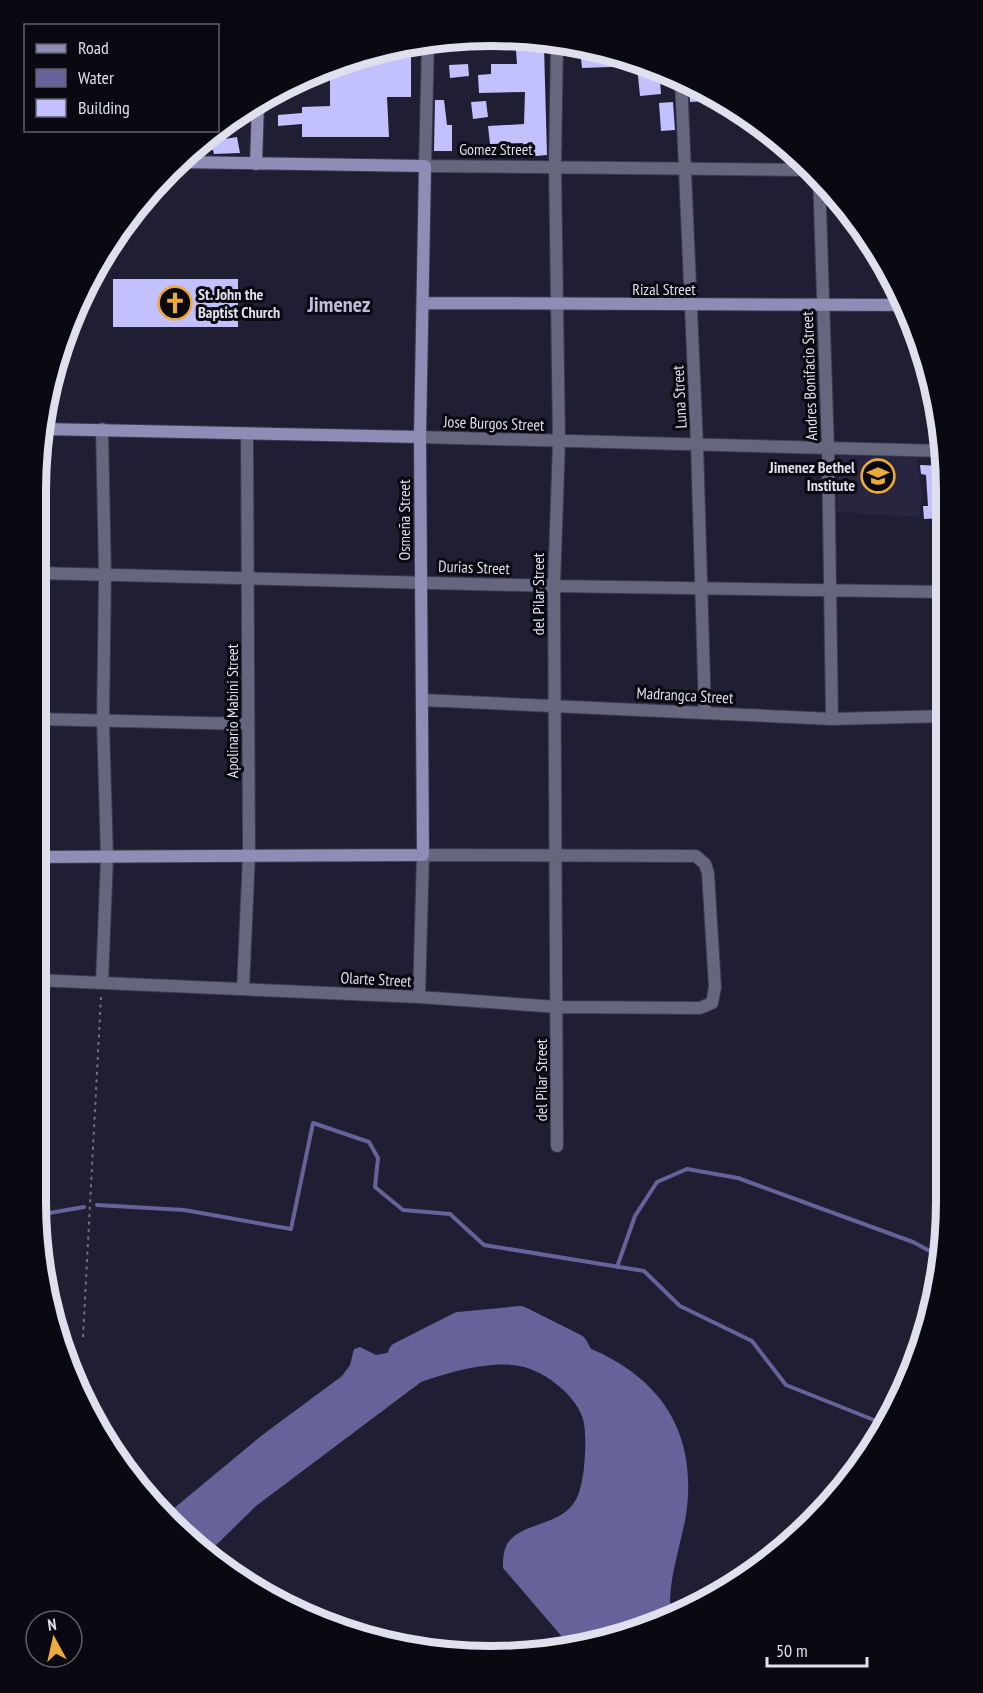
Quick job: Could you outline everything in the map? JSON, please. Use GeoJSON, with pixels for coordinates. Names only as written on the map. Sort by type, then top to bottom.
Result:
{"type":"FeatureCollection","features":[{"type":"Feature","properties":{"kind":"street","name":"Osmeña Street"},"geometry":{"type":"LineString","coordinates":[[419,998],[423,855],[420,437],[428,51]]}},
{"type":"Feature","properties":{"kind":"street","name":"del Pilar Street"},"geometry":{"type":"LineString","coordinates":[[556,51],[555,165],[559,306],[559,442],[554,586],[558,1007],[556,1146]]}},
{"type":"Feature","properties":{"kind":"street","name":"Luna Street"},"geometry":{"type":"LineString","coordinates":[[681,89],[697,446],[705,713]]}},
{"type":"Feature","properties":{"kind":"street"},"geometry":{"type":"LineString","coordinates":[[256,164],[258,113]]}},
{"type":"Feature","properties":{"kind":"street","name":"Gomez Street"},"geometry":{"type":"LineString","coordinates":[[192,162],[425,166],[555,165],[799,170]]}},
{"type":"Feature","properties":{"kind":"street","name":"Andres Bonifacio Street"},"geometry":{"type":"LineString","coordinates":[[819,191],[828,448],[828,591],[832,719]]}},
{"type":"Feature","properties":{"kind":"street","name":"Rizal Street"},"geometry":{"type":"LineString","coordinates":[[424,303],[559,306],[896,305]]}},
{"type":"Feature","properties":{"kind":"street","name":"Jose Burgos Street"},"geometry":{"type":"LineString","coordinates":[[51,429],[935,451]]}},
{"type":"Feature","properties":{"kind":"street"},"geometry":{"type":"LineString","coordinates":[[102,429],[105,574],[103,721],[107,857],[102,982]]}},
{"type":"Feature","properties":{"kind":"street","name":"Apolinario Mabini Street"},"geometry":{"type":"LineString","coordinates":[[243,988],[249,855],[247,434]]}},
{"type":"Feature","properties":{"kind":"street","name":"Durias Street"},"geometry":{"type":"LineString","coordinates":[[46,573],[554,586],[936,592]]}},
{"type":"Feature","properties":{"kind":"street","name":"Madrangca Street"},"geometry":{"type":"LineString","coordinates":[[423,700],[556,704],[832,719],[936,716]]}},
{"type":"Feature","properties":{"kind":"street"},"geometry":{"type":"LineString","coordinates":[[46,719],[248,724]]}},
{"type":"Feature","properties":{"kind":"street"},"geometry":{"type":"LineString","coordinates":[[46,857],[556,855]]}},
{"type":"Feature","properties":{"kind":"street","name":"Olarte Street"},"geometry":{"type":"LineString","coordinates":[[46,980],[243,988],[558,1007],[700,1008],[712,1003],[715,987],[708,873],[700,859],[696,856],[556,855]]}},
{"type":"Feature","properties":{"kind":"path"},"geometry":{"type":"LineString","coordinates":[[83,1337],[102,982]]}},
{"type":"Feature","properties":{"kind":"shaded area","name":"Jimenez Bethel Institute"},"geometry":{"type":"Polygon","coordinates":[[[839,456],[917,457],[922,495],[919,517],[836,512],[839,456]]]}},
{"type":"Feature","properties":{"kind":"water"},"geometry":{"type":"Polygon","coordinates":[[[513,1325],[540,1331],[592,1349],[619,1363],[642,1380],[661,1401],[676,1424],[685,1451],[688,1481],[686,1515],[670,1596],[671,1609],[635,1623],[565,1640],[503,1568],[505,1548],[512,1538],[520,1532],[560,1516],[575,1501],[582,1482],[584,1463],[584,1423],[573,1400],[542,1374],[524,1367],[486,1366],[458,1371],[421,1382],[256,1506],[213,1548],[172,1510],[261,1436],[342,1376],[350,1365],[354,1349],[360,1347],[376,1355],[387,1353],[421,1339],[446,1338],[464,1326],[480,1329],[513,1325]]]}},
{"type":"Feature","properties":{"kind":"building"},"geometry":{"type":"Polygon","coordinates":[[[544,49],[547,155],[524,157],[523,143],[490,144],[488,126],[524,124],[525,92],[479,93],[478,75],[491,74],[491,64],[517,64],[516,50],[544,49]]]}},
{"type":"Feature","properties":{"kind":"building"},"geometry":{"type":"Polygon","coordinates":[[[411,54],[411,97],[387,97],[389,137],[302,137],[302,124],[278,126],[278,115],[302,113],[302,107],[330,106],[330,77],[411,54]]]}},
{"type":"Feature","properties":{"kind":"building"},"geometry":{"type":"Polygon","coordinates":[[[581,56],[623,67],[582,68],[581,56]]]}},
{"type":"Feature","properties":{"kind":"building"},"geometry":{"type":"Polygon","coordinates":[[[468,64],[469,76],[450,78],[449,65],[468,64]]]}},
{"type":"Feature","properties":{"kind":"building"},"geometry":{"type":"Polygon","coordinates":[[[637,71],[660,79],[661,94],[640,96],[637,71]]]}},
{"type":"Feature","properties":{"kind":"building"},"geometry":{"type":"Polygon","coordinates":[[[690,93],[705,101],[690,102],[690,93]]]}},
{"type":"Feature","properties":{"kind":"building"},"geometry":{"type":"Polygon","coordinates":[[[435,100],[444,100],[447,125],[452,125],[452,151],[434,151],[435,100]]]}},
{"type":"Feature","properties":{"kind":"building"},"geometry":{"type":"Polygon","coordinates":[[[486,101],[488,117],[473,119],[471,102],[486,101]]]}},
{"type":"Feature","properties":{"kind":"building"},"geometry":{"type":"Polygon","coordinates":[[[673,102],[675,130],[661,131],[659,103],[673,102]]]}},
{"type":"Feature","properties":{"kind":"building"},"geometry":{"type":"Polygon","coordinates":[[[224,135],[225,139],[237,137],[240,153],[214,154],[213,150],[206,150],[224,135]]]}},
{"type":"Feature","properties":{"kind":"building","name":"St. John the Baptist Church"},"geometry":{"type":"Polygon","coordinates":[[[113,279],[238,279],[238,327],[113,327],[113,279]]]}},
{"type":"Feature","properties":{"kind":"building"},"geometry":{"type":"Polygon","coordinates":[[[920,465],[936,466],[936,518],[924,519],[923,506],[928,506],[926,475],[921,474],[920,465]]]}},
{"type":"Feature","properties":{"kind":"waterway"},"geometry":{"type":"LineString","coordinates":[[97,1205],[184,1210],[291,1229],[313,1123],[369,1142],[378,1158],[375,1187],[403,1210],[450,1214],[484,1245],[644,1271],[680,1306],[752,1341],[786,1385],[874,1420],[877,1424]]}},
{"type":"Feature","properties":{"kind":"waterway"},"geometry":{"type":"LineString","coordinates":[[617,1267],[635,1216],[657,1182],[687,1169],[738,1178],[913,1242],[934,1253]]}},
{"type":"Feature","properties":{"kind":"waterway"},"geometry":{"type":"LineString","coordinates":[[46,1214],[84,1207]]}},
{"type":"Feature","properties":{"kind":"waterway"},"geometry":{"type":"LineString","coordinates":[[400,1354],[459,1324],[520,1318],[576,1346],[583,1360]]}},
{"type":"Feature","properties":{"kind":"place","name":"St. John the Baptist Church"},"geometry":{"type":"Point","coordinates":[175,303]}},
{"type":"Feature","properties":{"kind":"place","name":"Jimenez Bethel Institute"},"geometry":{"type":"Point","coordinates":[878,476]}},
{"type":"Feature","properties":{"kind":"district","name":"Jimenez"},"geometry":{"type":"Point","coordinates":[339,304]}}]}
